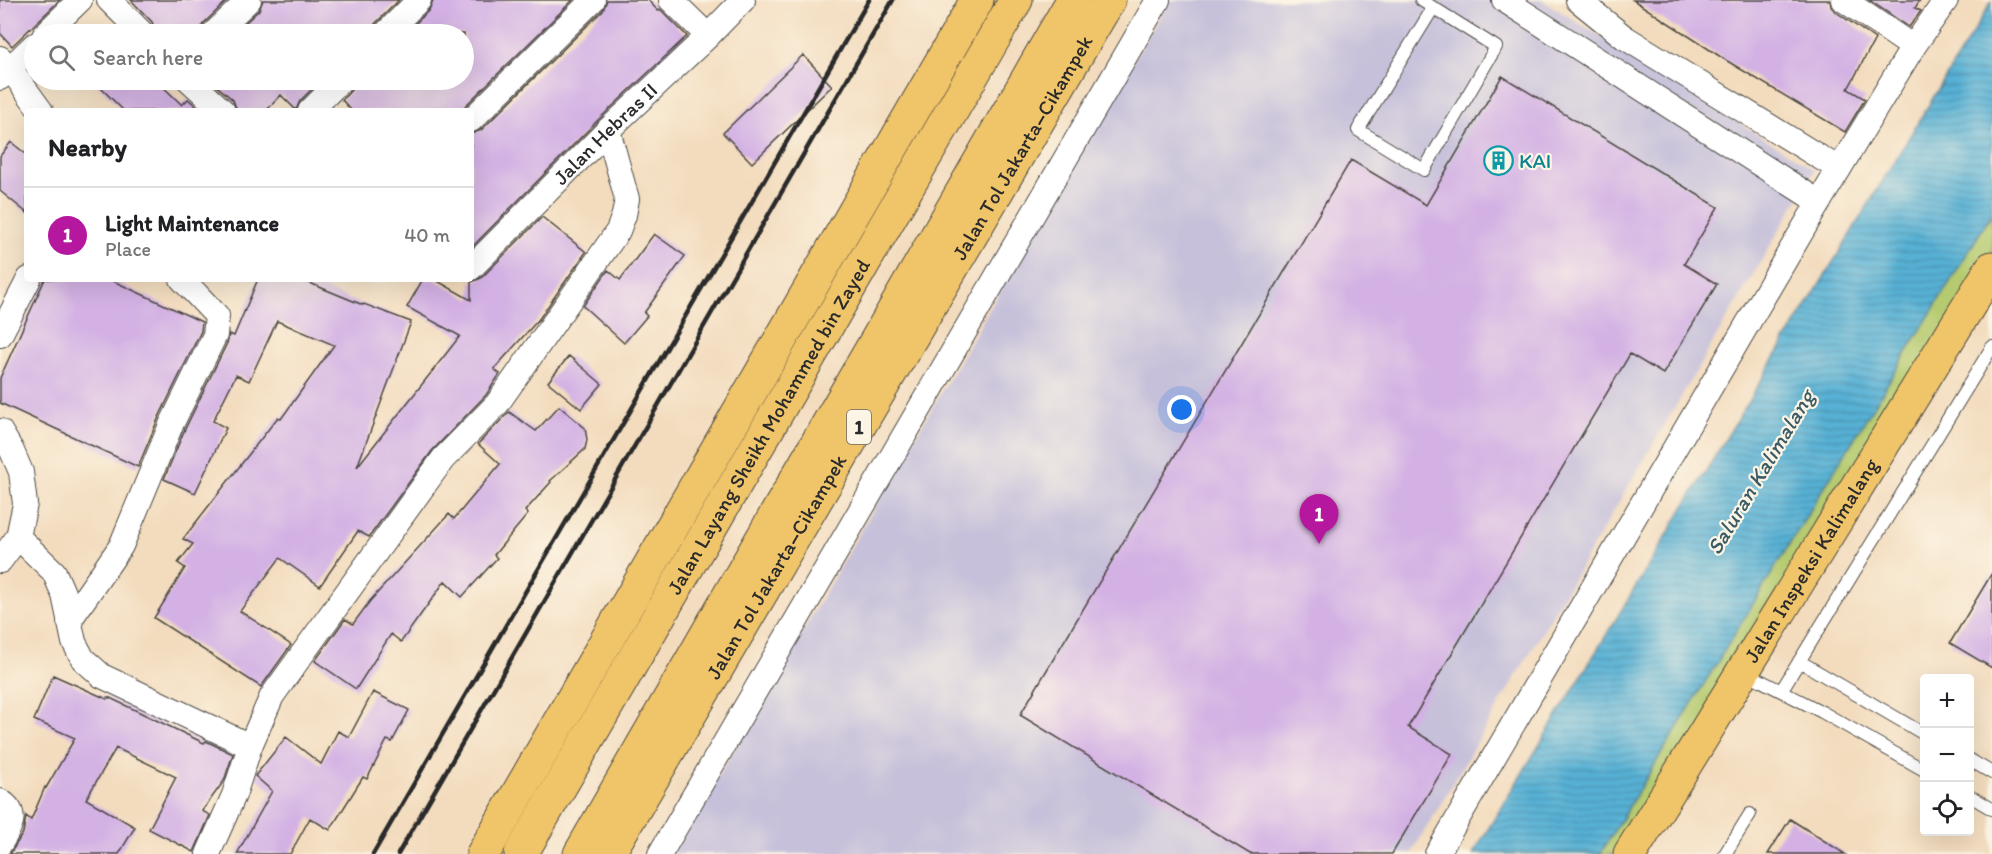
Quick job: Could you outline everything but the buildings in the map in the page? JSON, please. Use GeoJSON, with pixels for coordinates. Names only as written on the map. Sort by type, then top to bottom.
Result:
{"type":"FeatureCollection","features":[{"type":"Feature","properties":{"kind":"main road"},"geometry":{"type":"LineString","coordinates":[[483,854],[977,0]]}},
{"type":"Feature","properties":{"kind":"main road","name":"Jalan Layang Sheikh Mohammed bin Zayed"},"geometry":{"type":"LineString","coordinates":[[521,854],[1016,0]]}},
{"type":"Feature","properties":{"kind":"main road","name":"1"},"geometry":{"type":"LineString","coordinates":[[580,854],[1073,0]]}},
{"type":"Feature","properties":{"kind":"main road","name":"Jalan Tol Jakarta–Cikampek"},"geometry":{"type":"LineString","coordinates":[[608,854],[1110,0]]}},
{"type":"Feature","properties":{"kind":"main road","name":"Jalan Inspeksi Kalimalang"},"geometry":{"type":"LineString","coordinates":[[1630,854],[1992,268]]}},
{"type":"Feature","properties":{"kind":"street"},"geometry":{"type":"LineString","coordinates":[[55,24],[80,0]]}},
{"type":"Feature","properties":{"kind":"street"},"geometry":{"type":"LineString","coordinates":[[109,0],[133,24]]}},
{"type":"Feature","properties":{"kind":"street"},"geometry":{"type":"LineString","coordinates":[[224,24],[249,0]]}},
{"type":"Feature","properties":{"kind":"street"},"geometry":{"type":"LineString","coordinates":[[395,24],[419,0]]}},
{"type":"Feature","properties":{"kind":"street"},"geometry":{"type":"LineString","coordinates":[[474,117],[593,0]]}},
{"type":"Feature","properties":{"kind":"street"},"geometry":{"type":"LineString","coordinates":[[671,0],[708,36]]}},
{"type":"Feature","properties":{"kind":"street","name":"Jalan Hebras II"},"geometry":{"type":"LineString","coordinates":[[474,265],[608,130],[743,0]]}},
{"type":"Feature","properties":{"kind":"street"},"geometry":{"type":"LineString","coordinates":[[660,854],[1158,0]]}},
{"type":"Feature","properties":{"kind":"street"},"geometry":{"type":"LineString","coordinates":[[1504,0],[1819,202]]}},
{"type":"Feature","properties":{"kind":"street"},"geometry":{"type":"LineString","coordinates":[[1844,0],[1913,47]]}},
{"type":"Feature","properties":{"kind":"street"},"geometry":{"type":"LineString","coordinates":[[1437,854],[1819,202],[1913,47],[1946,0]]}},
{"type":"Feature","properties":{"kind":"street"},"geometry":{"type":"LineString","coordinates":[[1583,1],[1624,37],[1839,169]]}},
{"type":"Feature","properties":{"kind":"street"},"geometry":{"type":"LineString","coordinates":[[24,52],[3,68],[38,108]]}},
{"type":"Feature","properties":{"kind":"street"},"geometry":{"type":"LineString","coordinates":[[200,90],[220,108]]}},
{"type":"Feature","properties":{"kind":"street"},"geometry":{"type":"LineString","coordinates":[[313,108],[331,90]]}},
{"type":"Feature","properties":{"kind":"street"},"geometry":{"type":"LineString","coordinates":[[207,854],[234,795],[250,746],[272,696],[443,459],[497,404],[618,231],[627,199],[608,130]]}},
{"type":"Feature","properties":{"kind":"street"},"geometry":{"type":"LineString","coordinates":[[0,335],[27,282]]}},
{"type":"Feature","properties":{"kind":"street"},"geometry":{"type":"LineString","coordinates":[[69,621],[121,546],[171,425],[215,335],[217,316],[185,282]]}},
{"type":"Feature","properties":{"kind":"street"},"geometry":{"type":"LineString","coordinates":[[0,431],[21,472],[25,504],[18,537],[0,561]]}},
{"type":"Feature","properties":{"kind":"street"},"geometry":{"type":"LineString","coordinates":[[18,537],[54,572],[64,595],[74,642],[83,659],[102,676],[250,746]]}},
{"type":"Feature","properties":{"kind":"street"},"geometry":{"type":"LineString","coordinates":[[0,801],[13,814],[10,829],[0,844]]}},
{"type":"Feature","properties":{"kind":"lane"},"geometry":{"type":"LineString","coordinates":[[1421,0],[1496,47],[1424,170],[1358,130],[1433,8]]}},
{"type":"Feature","properties":{"kind":"lane"},"geometry":{"type":"LineString","coordinates":[[1781,691],[1992,347]]}},
{"type":"Feature","properties":{"kind":"lane"},"geometry":{"type":"LineString","coordinates":[[1799,661],[1920,732]]}},
{"type":"Feature","properties":{"kind":"lane"},"geometry":{"type":"LineString","coordinates":[[1743,672],[1822,712],[1920,768]]}},
{"type":"Feature","properties":{"kind":"lane"},"geometry":{"type":"LineString","coordinates":[[1974,762],[1992,773]]}},
{"type":"Feature","properties":{"kind":"lane"},"geometry":{"type":"LineString","coordinates":[[1974,798],[1992,809]]}},
{"type":"Feature","properties":{"kind":"lane"},"geometry":{"type":"LineString","coordinates":[[1725,854],[1749,814]]}},
{"type":"Feature","properties":{"kind":"shaded area"},"geometry":{"type":"Polygon","coordinates":[[[1169,0],[1542,0],[1815,170],[1411,854],[673,854],[1169,0]]]}},
{"type":"Feature","properties":{"kind":"green space"},"geometry":{"type":"Polygon","coordinates":[[[1992,213],[1992,268],[1631,854],[1600,854],[1992,213]]]}},
{"type":"Feature","properties":{"kind":"water","name":"Saluran Kalimalang"},"geometry":{"type":"Polygon","coordinates":[[[1992,1],[1992,213],[1600,854],[1473,854],[1992,1]]]}},
{"type":"Feature","properties":{"kind":"railway"},"geometry":{"type":"LineString","coordinates":[[373,854],[869,0]]}},
{"type":"Feature","properties":{"kind":"railway"},"geometry":{"type":"LineString","coordinates":[[398,854],[893,0]]}},
{"type":"Feature","properties":{"kind":"place","name":"KAI"},"geometry":{"type":"Point","coordinates":[1498,161]}},
{"type":"Feature","properties":{"kind":"place","name":"Light Maintenance"},"geometry":{"type":"Point","coordinates":[1319,544]}}]}
